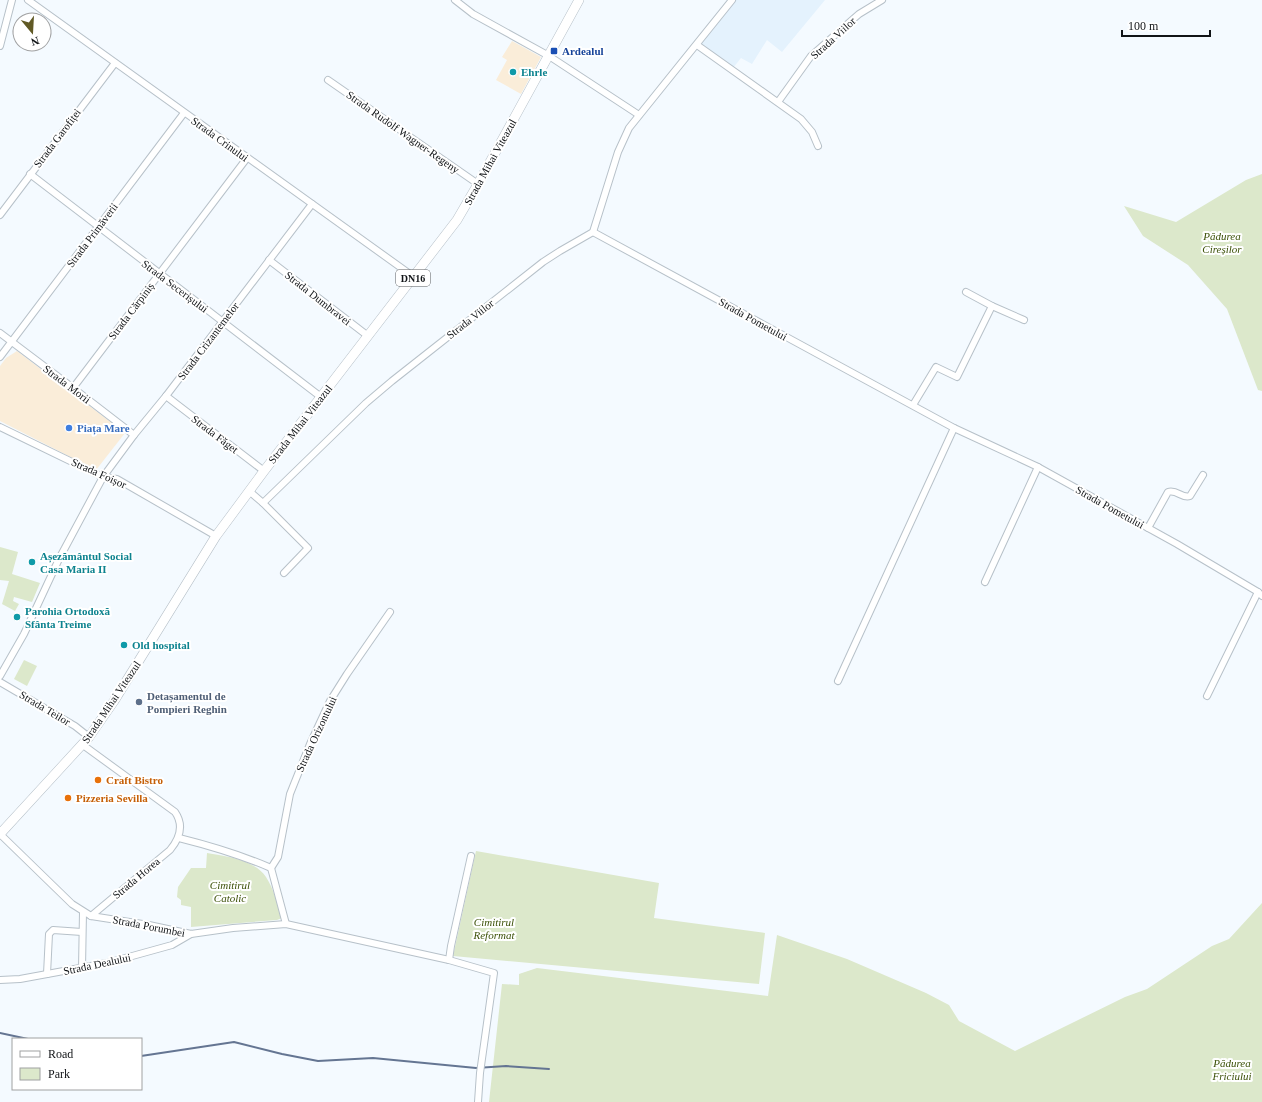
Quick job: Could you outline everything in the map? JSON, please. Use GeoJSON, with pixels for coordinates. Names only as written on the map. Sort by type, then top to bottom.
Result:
{"type":"FeatureCollection","features":[{"type":"Feature","properties":{"kind":"highway","name":"Strada Mihai Viteazul"},"geometry":{"type":"LineString","coordinates":[[0,834],[89,737],[118,695],[216,536],[264,471],[457,220],[579,0]]}},
{"type":"Feature","properties":{"kind":"street"},"geometry":{"type":"LineString","coordinates":[[0,46],[12,0]]}},
{"type":"Feature","properties":{"kind":"street","name":"Strada Crinului"},"geometry":{"type":"LineString","coordinates":[[28,0],[414,277]]}},
{"type":"Feature","properties":{"kind":"street"},"geometry":{"type":"LineString","coordinates":[[455,0],[473,14],[549,56],[639,116]]}},
{"type":"Feature","properties":{"kind":"street"},"geometry":{"type":"LineString","coordinates":[[593,232],[623,139],[629,128],[732,0]]}},
{"type":"Feature","properties":{"kind":"street","name":"Strada Viilor"},"geometry":{"type":"LineString","coordinates":[[778,102],[811,56],[860,14],[882,0]]}},
{"type":"Feature","properties":{"kind":"street"},"geometry":{"type":"LineString","coordinates":[[697,45],[801,119],[808,126],[818,146]]}},
{"type":"Feature","properties":{"kind":"street","name":"Strada Garofiței"},"geometry":{"type":"LineString","coordinates":[[0,214],[2,208],[115,63]]}},
{"type":"Feature","properties":{"kind":"street","name":"Strada Rudolf Wagner-Regeny"},"geometry":{"type":"LineString","coordinates":[[328,80],[478,184]]}},
{"type":"Feature","properties":{"kind":"street","name":"Strada Primăverii"},"geometry":{"type":"LineString","coordinates":[[0,357],[184,113]]}},
{"type":"Feature","properties":{"kind":"street","name":"Strada Cărpiniș"},"geometry":{"type":"LineString","coordinates":[[73,388],[247,158]]}},
{"type":"Feature","properties":{"kind":"street","name":"Strada Secerișului"},"geometry":{"type":"LineString","coordinates":[[30,174],[321,397]]}},
{"type":"Feature","properties":{"kind":"street","name":"Strada Crizantemelor"},"geometry":{"type":"LineString","coordinates":[[0,676],[2,666],[24,634],[59,559],[103,477],[312,204]]}},
{"type":"Feature","properties":{"kind":"street","name":"Strada Viilor"},"geometry":{"type":"LineString","coordinates":[[263,503],[392,380],[543,262],[593,232]]}},
{"type":"Feature","properties":{"kind":"street","name":"Strada Pometului"},"geometry":{"type":"LineString","coordinates":[[593,232],[954,428],[1038,467],[1148,528],[1260,594]]}},
{"type":"Feature","properties":{"kind":"street","name":"Strada Dumbravei"},"geometry":{"type":"LineString","coordinates":[[269,260],[368,336]]}},
{"type":"Feature","properties":{"kind":"street"},"geometry":{"type":"LineString","coordinates":[[966,292],[992,306],[1024,320]]}},
{"type":"Feature","properties":{"kind":"street"},"geometry":{"type":"LineString","coordinates":[[913,405],[936,367],[957,377],[992,306]]}},
{"type":"Feature","properties":{"kind":"street","name":"Strada Morii"},"geometry":{"type":"LineString","coordinates":[[0,333],[134,435]]}},
{"type":"Feature","properties":{"kind":"street","name":"Strada Făget"},"geometry":{"type":"LineString","coordinates":[[166,396],[264,471]]}},
{"type":"Feature","properties":{"kind":"street","name":"Strada Foișor"},"geometry":{"type":"LineString","coordinates":[[0,427],[103,477],[117,479],[216,536]]}},
{"type":"Feature","properties":{"kind":"street"},"geometry":{"type":"LineString","coordinates":[[838,681],[954,428]]}},
{"type":"Feature","properties":{"kind":"street"},"geometry":{"type":"LineString","coordinates":[[985,582],[1038,467]]}},
{"type":"Feature","properties":{"kind":"street"},"geometry":{"type":"LineString","coordinates":[[1148,528],[1168,492],[1174,491],[1184,497],[1190,496],[1203,475]]}},
{"type":"Feature","properties":{"kind":"street"},"geometry":{"type":"LineString","coordinates":[[249,491],[308,548],[284,573]]}},
{"type":"Feature","properties":{"kind":"street"},"geometry":{"type":"LineString","coordinates":[[1207,696],[1260,594]]}},
{"type":"Feature","properties":{"kind":"street","name":"Strada Orizontului"},"geometry":{"type":"LineString","coordinates":[[271,868],[278,857],[290,794],[310,744],[334,696],[347,674],[390,612]]}},
{"type":"Feature","properties":{"kind":"street","name":"Strada Teilor"},"geometry":{"type":"LineString","coordinates":[[0,682],[75,726],[89,737]]}},
{"type":"Feature","properties":{"kind":"street"},"geometry":{"type":"LineString","coordinates":[[83,745],[175,812],[179,818],[179,838],[232,852],[271,868],[286,924]]}},
{"type":"Feature","properties":{"kind":"street","name":"Strada Porumbei"},"geometry":{"type":"LineString","coordinates":[[0,834],[72,904],[91,916],[149,925],[191,934],[233,928],[286,924],[449,960],[494,973],[481,1063],[478,1102]]}},
{"type":"Feature","properties":{"kind":"street","name":"Strada Horea"},"geometry":{"type":"LineString","coordinates":[[91,916],[170,850],[179,838]]}},
{"type":"Feature","properties":{"kind":"street"},"geometry":{"type":"LineString","coordinates":[[449,960],[471,856]]}},
{"type":"Feature","properties":{"kind":"street"},"geometry":{"type":"LineString","coordinates":[[82,968],[83,912]]}},
{"type":"Feature","properties":{"kind":"street"},"geometry":{"type":"LineString","coordinates":[[47,974],[49,934],[53,930],[82,932]]}},
{"type":"Feature","properties":{"kind":"street","name":"Strada Dealului"},"geometry":{"type":"LineString","coordinates":[[0,980],[20,979],[129,958],[172,945],[191,934]]}},
{"type":"Feature","properties":{"kind":"shaded area"},"geometry":{"type":"Polygon","coordinates":[[[736,0],[825,0],[782,52],[767,40],[752,64],[741,58],[733,68],[701,44],[736,0]]]}},
{"type":"Feature","properties":{"kind":"shaded area"},"geometry":{"type":"Polygon","coordinates":[[[512,41],[541,57],[521,94],[496,80],[507,60],[502,57],[512,41]]]}},
{"type":"Feature","properties":{"kind":"shaded area","name":"Piața Mare"},"geometry":{"type":"Polygon","coordinates":[[[17,351],[125,433],[96,470],[0,421],[0,366],[6,358],[17,351]]]}},
{"type":"Feature","properties":{"kind":"green space","name":"Pădurea Cireșilor"},"geometry":{"type":"Polygon","coordinates":[[[1262,174],[1262,391],[1258,390],[1227,309],[1188,265],[1143,236],[1124,206],[1176,222],[1246,180],[1262,174]]]}},
{"type":"Feature","properties":{"kind":"green space"},"geometry":{"type":"Polygon","coordinates":[[[0,547],[18,552],[12,574],[40,583],[32,602],[14,597],[13,601],[19,604],[15,611],[2,604],[9,581],[0,580],[0,547]]]}},
{"type":"Feature","properties":{"kind":"green space"},"geometry":{"type":"Polygon","coordinates":[[[24,660],[37,666],[27,686],[14,679],[24,660]]]}},
{"type":"Feature","properties":{"kind":"green space","name":"Cimitirul Reformat"},"geometry":{"type":"Polygon","coordinates":[[[476,851],[659,883],[654,918],[765,933],[759,984],[453,956],[476,851]]]}},
{"type":"Feature","properties":{"kind":"green space","name":"Cimitirul Catolic"},"geometry":{"type":"Polygon","coordinates":[[[207,853],[240,860],[255,866],[261,871],[271,886],[282,918],[277,920],[191,927],[191,907],[181,905],[181,900],[177,897],[178,887],[191,868],[206,868],[207,853]]]}},
{"type":"Feature","properties":{"kind":"green space","name":"Pădurea Friciului"},"geometry":{"type":"Polygon","coordinates":[[[1262,903],[1262,1102],[489,1102],[502,984],[519,985],[519,974],[537,968],[768,996],[777,935],[847,959],[926,993],[949,1005],[959,1021],[1015,1051],[1125,997],[1147,989],[1212,946],[1229,939],[1262,903]]]}},
{"type":"Feature","properties":{"kind":"waterway"},"geometry":{"type":"LineString","coordinates":[[0,1033],[23,1038]]}},
{"type":"Feature","properties":{"kind":"waterway"},"geometry":{"type":"LineString","coordinates":[[142,1056],[234,1042],[318,1061],[373,1058],[476,1068],[506,1066],[549,1069]]}},
{"type":"Feature","properties":{"kind":"place","name":"Ardealul"},"geometry":{"type":"Point","coordinates":[554,51]}},
{"type":"Feature","properties":{"kind":"place","name":"Ehrle"},"geometry":{"type":"Point","coordinates":[513,72]}},
{"type":"Feature","properties":{"kind":"place","name":"Piața Mare"},"geometry":{"type":"Point","coordinates":[69,428]}},
{"type":"Feature","properties":{"kind":"place","name":"Așezământul Social Casa Maria II"},"geometry":{"type":"Point","coordinates":[32,562]}},
{"type":"Feature","properties":{"kind":"place","name":"Parohia Ortodoxă Sfânta Treime"},"geometry":{"type":"Point","coordinates":[17,617]}},
{"type":"Feature","properties":{"kind":"place","name":"Old hospital"},"geometry":{"type":"Point","coordinates":[124,645]}},
{"type":"Feature","properties":{"kind":"place","name":"Detașamentul de Pompieri Reghin"},"geometry":{"type":"Point","coordinates":[139,702]}},
{"type":"Feature","properties":{"kind":"place","name":"Craft Bistro"},"geometry":{"type":"Point","coordinates":[98,780]}},
{"type":"Feature","properties":{"kind":"place","name":"Pizzeria Sevilla"},"geometry":{"type":"Point","coordinates":[68,798]}}]}
